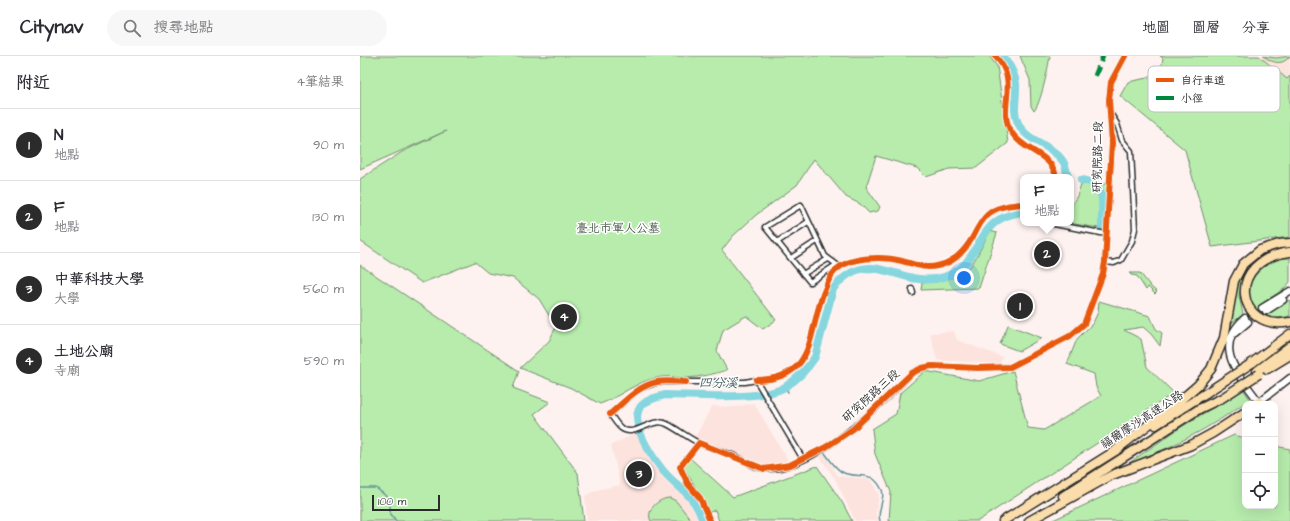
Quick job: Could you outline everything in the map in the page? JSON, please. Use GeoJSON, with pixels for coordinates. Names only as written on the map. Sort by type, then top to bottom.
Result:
{"type":"FeatureCollection","features":[{"type":"Feature","properties":{"kind":"highway"},"geometry":{"type":"LineString","coordinates":[[1116,450],[1198,385],[1206,376],[1217,358],[1224,338],[1234,281],[1243,264],[1260,250],[1279,244],[1290,243]]}},
{"type":"Feature","properties":{"kind":"highway"},"geometry":{"type":"LineString","coordinates":[[1290,252],[1268,257],[1255,265],[1246,281],[1244,290],[1248,305],[1253,313],[1260,318],[1273,323],[1290,322]]}},
{"type":"Feature","properties":{"kind":"highway","name":"福爾摩沙高速公路"},"geometry":{"type":"LineString","coordinates":[[1003,521],[1206,393],[1252,363],[1290,334]]}},
{"type":"Feature","properties":{"kind":"highway"},"geometry":{"type":"LineString","coordinates":[[1258,372],[1290,346]]}},
{"type":"Feature","properties":{"kind":"highway"},"geometry":{"type":"LineString","coordinates":[[1258,372],[1290,355]]}},
{"type":"Feature","properties":{"kind":"highway","name":"福爾摩沙高速公路"},"geometry":{"type":"LineString","coordinates":[[1023,521],[1199,409],[1222,398],[1258,372]]}},
{"type":"Feature","properties":{"kind":"highway"},"geometry":{"type":"LineString","coordinates":[[1028,521],[1112,475],[1191,445],[1214,433],[1242,414]]}},
{"type":"Feature","properties":{"kind":"main road"},"geometry":{"type":"LineString","coordinates":[[1264,310],[1290,292]]}},
{"type":"Feature","properties":{"kind":"main road"},"geometry":{"type":"LineString","coordinates":[[1247,320],[1234,330],[1230,340],[1229,354],[1230,361],[1256,401]]}},
{"type":"Feature","properties":{"kind":"main road"},"geometry":{"type":"LineString","coordinates":[[1260,401],[1290,378]]}},
{"type":"Feature","properties":{"kind":"street","name":"研究院路二段"},"geometry":{"type":"LineString","coordinates":[[1110,113],[1117,124],[1122,140],[1131,151],[1135,229],[1132,241],[1121,260],[1114,263],[1105,262],[1112,143],[1110,113],[1111,82],[1125,56]]}},
{"type":"Feature","properties":{"kind":"street"},"geometry":{"type":"LineString","coordinates":[[801,204],[808,222],[828,259],[838,266],[810,282],[765,227],[801,204]]}},
{"type":"Feature","properties":{"kind":"street"},"geometry":{"type":"LineString","coordinates":[[777,242],[808,222]]}},
{"type":"Feature","properties":{"kind":"street"},"geometry":{"type":"LineString","coordinates":[[1065,226],[1106,234]]}},
{"type":"Feature","properties":{"kind":"street"},"geometry":{"type":"LineString","coordinates":[[791,258],[817,241]]}},
{"type":"Feature","properties":{"kind":"street"},"geometry":{"type":"LineString","coordinates":[[804,274],[828,259]]}},
{"type":"Feature","properties":{"kind":"street","name":"研究院路三段"},"geometry":{"type":"LineString","coordinates":[[803,459],[756,380],[745,382],[659,382],[640,389],[610,414],[620,428],[627,431],[661,422],[699,443],[764,469],[776,468],[803,459],[826,447],[853,429],[912,373],[922,368],[943,365],[1004,368],[1070,336],[1084,324],[1103,274],[1105,262]]}},
{"type":"Feature","properties":{"kind":"street"},"geometry":{"type":"LineString","coordinates":[[699,443],[680,468],[688,484],[700,498],[710,521]]}},
{"type":"Feature","properties":{"kind":"shaded area"},"geometry":{"type":"Polygon","coordinates":[[[989,56],[1006,56],[1008,62],[997,66],[989,56]]]}},
{"type":"Feature","properties":{"kind":"shaded area"},"geometry":{"type":"Polygon","coordinates":[[[1259,56],[1290,56],[1290,76],[1287,79],[1280,73],[1280,66],[1271,66],[1259,56]]]}},
{"type":"Feature","properties":{"kind":"shaded area"},"geometry":{"type":"Polygon","coordinates":[[[954,331],[957,340],[1003,357],[1000,364],[937,360],[930,333],[954,331]]]}},
{"type":"Feature","properties":{"kind":"shaded area"},"geometry":{"type":"Polygon","coordinates":[[[754,403],[788,460],[776,465],[764,465],[695,437],[712,406],[734,407],[754,403]]]}},
{"type":"Feature","properties":{"kind":"shaded area"},"geometry":{"type":"Polygon","coordinates":[[[637,433],[652,464],[688,501],[700,521],[587,521],[585,496],[596,490],[620,485],[611,445],[637,433]]]}},
{"type":"Feature","properties":{"kind":"shaded area"},"geometry":{"type":"Polygon","coordinates":[[[824,454],[838,476],[870,479],[879,494],[876,514],[878,521],[855,521],[834,477],[819,456],[824,454]]]}},
{"type":"Feature","properties":{"kind":"green space","name":"臺北市軍人公墓"},"geometry":{"type":"Polygon","coordinates":[[[360,56],[989,56],[997,66],[1008,143],[976,168],[949,169],[926,177],[917,168],[876,156],[866,187],[880,207],[878,211],[869,213],[860,204],[846,197],[814,159],[797,185],[756,215],[733,236],[722,250],[776,320],[763,329],[746,316],[723,330],[717,351],[727,370],[697,377],[660,377],[648,380],[600,404],[571,388],[520,368],[549,341],[556,327],[539,299],[513,278],[488,273],[475,262],[422,283],[360,241],[360,179],[402,152],[446,131],[360,169],[360,56]]]}},
{"type":"Feature","properties":{"kind":"green space"},"geometry":{"type":"Polygon","coordinates":[[[1020,56],[1050,56],[1042,93],[1034,111],[1031,106],[1030,80],[1020,56]]]}},
{"type":"Feature","properties":{"kind":"green space"},"geometry":{"type":"Polygon","coordinates":[[[1160,56],[1259,56],[1271,66],[1162,66],[1163,58],[1160,56]]]}},
{"type":"Feature","properties":{"kind":"green space"},"geometry":{"type":"Polygon","coordinates":[[[1263,56],[1276,58],[1290,56],[1283,61],[1273,62],[1263,56]]]}},
{"type":"Feature","properties":{"kind":"green space"},"geometry":{"type":"Polygon","coordinates":[[[1280,73],[1287,79],[1290,76],[1290,237],[1212,247],[1185,150],[1120,96],[1128,82],[1147,78],[1148,112],[1280,112],[1280,73]]]}},
{"type":"Feature","properties":{"kind":"green space"},"geometry":{"type":"Polygon","coordinates":[[[1081,184],[1108,184],[1104,229],[1074,224],[1074,201],[1081,184]]]}},
{"type":"Feature","properties":{"kind":"green space"},"geometry":{"type":"Polygon","coordinates":[[[990,231],[997,233],[979,288],[921,290],[922,283],[950,278],[966,271],[977,256],[990,231]]]}},
{"type":"Feature","properties":{"kind":"green space"},"geometry":{"type":"Polygon","coordinates":[[[1283,258],[1290,258],[1290,282],[1284,289],[1258,306],[1265,313],[1290,300],[1290,316],[1273,318],[1260,314],[1252,307],[1249,297],[1250,286],[1256,275],[1267,265],[1283,258]]]}},
{"type":"Feature","properties":{"kind":"green space"},"geometry":{"type":"Polygon","coordinates":[[[360,265],[519,371],[513,388],[550,402],[534,414],[578,473],[584,521],[360,521],[360,265]]]}},
{"type":"Feature","properties":{"kind":"green space"},"geometry":{"type":"Polygon","coordinates":[[[1244,270],[1239,296],[1243,314],[1231,324],[1236,284],[1244,270]]]}},
{"type":"Feature","properties":{"kind":"green space"},"geometry":{"type":"Polygon","coordinates":[[[1130,273],[1140,273],[1157,292],[1155,294],[1148,287],[1146,290],[1137,276],[1131,275],[1130,273]]]}},
{"type":"Feature","properties":{"kind":"green space"},"geometry":{"type":"Polygon","coordinates":[[[1099,301],[1150,316],[1156,329],[1162,333],[1160,346],[1151,334],[1143,327],[1124,330],[1141,339],[1147,367],[1174,393],[978,521],[889,521],[891,492],[875,454],[872,429],[896,414],[900,393],[925,371],[979,381],[1013,371],[1028,428],[1044,430],[1101,396],[1096,387],[1094,374],[1067,364],[1077,339],[1093,323],[1098,312],[1099,301]]]}},
{"type":"Feature","properties":{"kind":"green space"},"geometry":{"type":"Polygon","coordinates":[[[1008,325],[1042,338],[1019,351],[1000,344],[1008,325]]]}},
{"type":"Feature","properties":{"kind":"green space"},"geometry":{"type":"Polygon","coordinates":[[[1243,389],[1250,399],[1247,401],[1242,401],[1242,404],[1220,419],[1175,444],[1126,465],[1178,429],[1243,389]]]}},
{"type":"Feature","properties":{"kind":"green space"},"geometry":{"type":"Polygon","coordinates":[[[1234,435],[1242,437],[1242,509],[1278,509],[1278,447],[1290,449],[1290,521],[1051,521],[1234,435]]]}},
{"type":"Feature","properties":{"kind":"green space"},"geometry":{"type":"Polygon","coordinates":[[[690,458],[733,497],[817,466],[842,502],[852,521],[719,521],[715,510],[710,512],[684,468],[690,458]]]}},
{"type":"Feature","properties":{"kind":"green space"},"geometry":{"type":"Polygon","coordinates":[[[670,498],[676,501],[692,521],[651,521],[650,513],[654,505],[662,500],[670,498]]]}},
{"type":"Feature","properties":{"kind":"waterway","name":"四分溪"},"geometry":{"type":"LineString","coordinates":[[1003,56],[1011,69],[1015,80],[1015,114],[1018,123],[1027,135],[1052,150],[1057,155],[1063,162],[1067,174]]}},
{"type":"Feature","properties":{"kind":"waterway"},"geometry":{"type":"LineString","coordinates":[[1081,180],[1090,182],[1100,190],[1102,196],[1102,227]]}},
{"type":"Feature","properties":{"kind":"waterway","name":"四分溪"},"geometry":{"type":"LineString","coordinates":[[703,521],[698,508],[686,493],[664,472],[642,437],[637,419],[638,411],[644,403],[656,397],[665,395],[745,396],[775,391],[785,387],[802,374],[815,357],[833,289],[847,276],[860,269],[873,268],[928,280],[944,277],[957,270],[967,262],[986,232],[995,223],[1006,216],[1020,213]]}},
{"type":"Feature","properties":{"kind":"waterway","name":"四分溪"},"geometry":{"type":"LineString","coordinates":[[785,387],[788,392]]}},
{"type":"Feature","properties":{"kind":"waterway"},"geometry":{"type":"LineString","coordinates":[[825,453],[841,472],[850,475],[870,477],[878,483],[883,494],[879,513],[880,521]]}},
{"type":"Feature","properties":{"kind":"waterway"},"geometry":{"type":"LineString","coordinates":[[360,488],[376,488],[390,499],[390,513],[396,521]]}},
{"type":"Feature","properties":{"kind":"tunnel"},"geometry":{"type":"LineString","coordinates":[[1245,318],[1262,308]]}},
{"type":"Feature","properties":{"kind":"tunnel"},"geometry":{"type":"LineString","coordinates":[[1248,322],[1266,311]]}},
{"type":"Feature","properties":{"kind":"marked path"},"geometry":{"type":"LineString","coordinates":[[1095,76],[1103,56]]}},
{"type":"Feature","properties":{"kind":"cycle path"},"geometry":{"type":"LineString","coordinates":[[995,56],[1003,66],[1007,76],[1007,124],[1012,133],[1023,145],[1049,163],[1055,174]]}},
{"type":"Feature","properties":{"kind":"cycle path"},"geometry":{"type":"LineString","coordinates":[[710,521],[700,498],[688,484],[680,467],[699,443],[764,469],[790,465],[826,447],[853,429],[912,373],[922,368],[932,366],[978,368],[1010,367],[1070,336],[1084,324],[1103,274],[1105,262],[1112,143],[1109,100],[1111,82],[1125,56]]}},
{"type":"Feature","properties":{"kind":"cycle path"},"geometry":{"type":"LineString","coordinates":[[756,380],[777,377],[791,371],[801,361],[808,349],[820,303],[828,283],[831,276],[841,266],[849,262],[867,258],[895,259],[923,267],[932,267],[950,262],[965,248],[986,216],[1002,207],[1020,204]]}},
{"type":"Feature","properties":{"kind":"cycle path"},"geometry":{"type":"LineString","coordinates":[[610,414],[637,391],[650,384],[664,381],[686,382]]}},
{"type":"Feature","properties":{"kind":"place","name":"F"},"geometry":{"type":"Point","coordinates":[1047,254]}},
{"type":"Feature","properties":{"kind":"place","name":"N"},"geometry":{"type":"Point","coordinates":[1020,306]}},
{"type":"Feature","properties":{"kind":"place","name":"土地公廟"},"geometry":{"type":"Point","coordinates":[564,317]}},
{"type":"Feature","properties":{"kind":"place","name":"中華科技大學"},"geometry":{"type":"Point","coordinates":[639,474]}}]}
